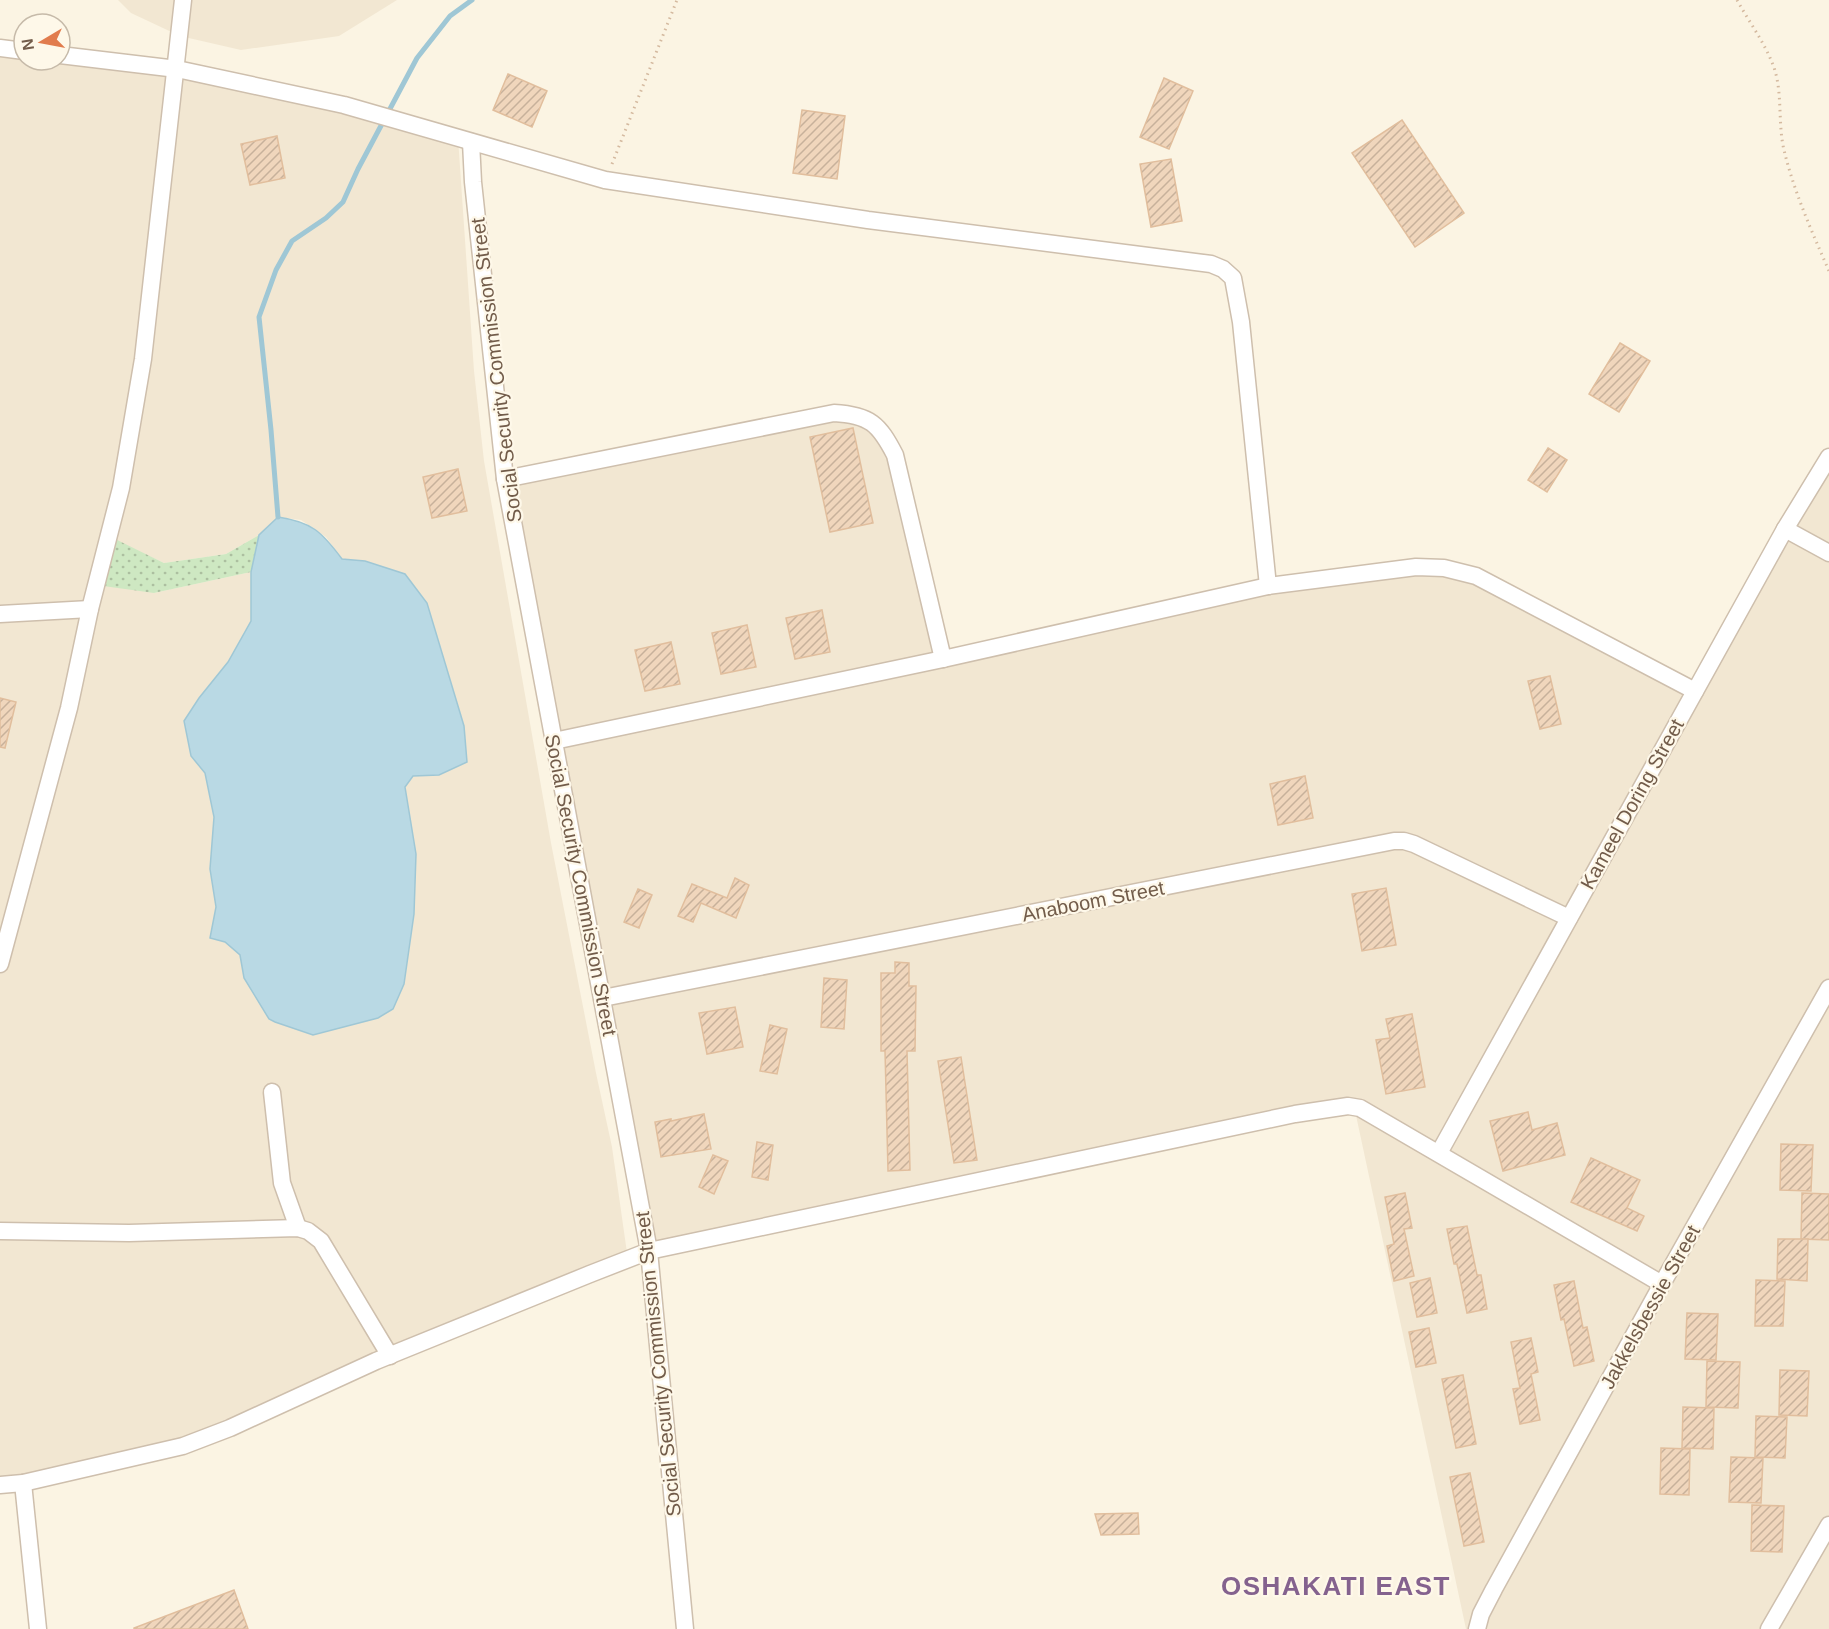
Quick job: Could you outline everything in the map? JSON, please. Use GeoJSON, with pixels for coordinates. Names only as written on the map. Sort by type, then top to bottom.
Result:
{"type":"FeatureCollection","features":[{"type":"Feature","properties":{"kind":"street"},"geometry":{"type":"LineString","coordinates":[[0,964],[69,708],[90,609],[120,488],[143,358],[183,0]]}},
{"type":"Feature","properties":{"kind":"street"},"geometry":{"type":"LineString","coordinates":[[72,56],[177,69],[344,105],[605,180],[868,220],[1211,264],[1223,269],[1233,278],[1241,322],[1268,586]]}},
{"type":"Feature","properties":{"kind":"street","name":"Social Security Commission Street"},"geometry":{"type":"LineString","coordinates":[[471,142],[473,182],[505,479],[649,1251],[680,1628]]}},
{"type":"Feature","properties":{"kind":"street"},"geometry":{"type":"LineString","coordinates":[[505,479],[834,413],[853,414],[868,420],[883,432],[895,455],[943,659]]}},
{"type":"Feature","properties":{"kind":"street","name":"Kameel Doring Street"},"geometry":{"type":"LineString","coordinates":[[1439,1153],[1785,529],[1829,457]]}},
{"type":"Feature","properties":{"kind":"street"},"geometry":{"type":"LineString","coordinates":[[1785,529],[1829,553]]}},
{"type":"Feature","properties":{"kind":"street"},"geometry":{"type":"LineString","coordinates":[[554,741],[943,659],[1268,586],[1416,567],[1444,568],[1476,576],[1695,691]]}},
{"type":"Feature","properties":{"kind":"street"},"geometry":{"type":"LineString","coordinates":[[0,614],[90,609]]}},
{"type":"Feature","properties":{"kind":"street","name":"Anaboom Street"},"geometry":{"type":"LineString","coordinates":[[603,998],[1394,841],[1414,844],[1569,918]]}},
{"type":"Feature","properties":{"kind":"street","name":"Jakkelsbessie Street"},"geometry":{"type":"LineString","coordinates":[[1477,1629],[1481,1614],[1494,1589],[1829,988]]}},
{"type":"Feature","properties":{"kind":"street"},"geometry":{"type":"LineString","coordinates":[[272,1092],[282,1183],[298,1228]]}},
{"type":"Feature","properties":{"kind":"street"},"geometry":{"type":"LineString","coordinates":[[0,1485],[23,1483],[183,1446],[230,1428],[390,1356],[649,1251],[1296,1114],[1348,1107],[1359,1108],[1439,1153],[1662,1284]]}},
{"type":"Feature","properties":{"kind":"street"},"geometry":{"type":"LineString","coordinates":[[0,1231],[129,1233],[298,1228],[308,1231],[321,1241],[390,1356]]}},
{"type":"Feature","properties":{"kind":"street"},"geometry":{"type":"LineString","coordinates":[[23,1483],[38,1629]]}},
{"type":"Feature","properties":{"kind":"street"},"geometry":{"type":"LineString","coordinates":[[1769,1629],[1829,1525]]}},
{"type":"Feature","properties":{"kind":"path"},"geometry":{"type":"LineString","coordinates":[[605,180],[677,0]]}},
{"type":"Feature","properties":{"kind":"path"},"geometry":{"type":"LineString","coordinates":[[1737,0],[1771,60],[1778,82],[1780,127],[1784,152],[1810,228],[1829,271]]}},
{"type":"Feature","properties":{"kind":"shaded area"},"geometry":{"type":"Polygon","coordinates":[[[118,0],[397,0],[339,36],[241,50],[180,36],[131,13],[118,0]]]}},
{"type":"Feature","properties":{"kind":"shaded area"},"geometry":{"type":"Polygon","coordinates":[[[0,48],[12,50],[12,72],[72,72],[72,61],[177,69],[458,138],[474,371],[484,461],[551,843],[612,1147],[628,1260],[230,1428],[0,1485],[0,48]],[[278,517],[259,535],[226,554],[164,563],[109,537],[154,593],[251,572],[251,621],[228,662],[184,721],[191,756],[205,773],[214,817],[210,869],[216,907],[210,938],[225,942],[240,955],[244,978],[416,854],[405,787],[413,776],[439,775],[467,762],[464,725],[427,603],[365,561],[342,559],[326,537],[301,520],[278,517]]]}},
{"type":"Feature","properties":{"kind":"shaded area"},"geometry":{"type":"Polygon","coordinates":[[[834,413],[883,432],[943,658],[1268,586],[1444,568],[1695,691],[1829,457],[1829,1629],[1466,1629],[1354,1106],[649,1251],[505,479],[834,413]]]}},
{"type":"Feature","properties":{"kind":"green space"},"geometry":{"type":"Polygon","coordinates":[[[259,535],[251,572],[154,593],[96,585],[109,536],[164,563],[226,554],[259,535]]]}},
{"type":"Feature","properties":{"kind":"water"},"geometry":{"type":"Polygon","coordinates":[[[278,517],[308,525],[322,535],[342,559],[365,561],[405,574],[427,603],[464,726],[467,762],[439,775],[413,776],[405,787],[416,854],[414,914],[404,984],[393,1009],[378,1018],[313,1035],[269,1019],[244,978],[240,955],[225,942],[210,938],[216,907],[210,869],[214,817],[205,773],[191,756],[184,721],[228,662],[251,621],[251,572],[259,535],[278,517]]]}},
{"type":"Feature","properties":{"kind":"building"},"geometry":{"type":"Polygon","coordinates":[[[508,74],[547,91],[532,127],[493,110],[508,74]]]}},
{"type":"Feature","properties":{"kind":"building"},"geometry":{"type":"Polygon","coordinates":[[[1164,78],[1193,91],[1169,149],[1140,137],[1164,78]]]}},
{"type":"Feature","properties":{"kind":"building"},"geometry":{"type":"Polygon","coordinates":[[[802,110],[845,116],[837,179],[793,173],[802,110]]]}},
{"type":"Feature","properties":{"kind":"building"},"geometry":{"type":"Polygon","coordinates":[[[1402,120],[1464,213],[1415,247],[1352,153],[1402,120]]]}},
{"type":"Feature","properties":{"kind":"building"},"geometry":{"type":"Polygon","coordinates":[[[277,136],[285,178],[250,185],[241,144],[277,136]]]}},
{"type":"Feature","properties":{"kind":"building"},"geometry":{"type":"Polygon","coordinates":[[[1171,159],[1182,221],[1151,227],[1140,164],[1171,159]]]}},
{"type":"Feature","properties":{"kind":"building"},"geometry":{"type":"Polygon","coordinates":[[[1620,343],[1650,361],[1619,412],[1589,394],[1620,343]]]}},
{"type":"Feature","properties":{"kind":"building"},"geometry":{"type":"Polygon","coordinates":[[[853,428],[873,523],[830,532],[810,437],[853,428]]]}},
{"type":"Feature","properties":{"kind":"building"},"geometry":{"type":"Polygon","coordinates":[[[1548,448],[1567,460],[1547,492],[1528,480],[1548,448]]]}},
{"type":"Feature","properties":{"kind":"building"},"geometry":{"type":"Polygon","coordinates":[[[458,469],[467,511],[432,518],[423,477],[458,469]]]}},
{"type":"Feature","properties":{"kind":"building"},"geometry":{"type":"Polygon","coordinates":[[[822,610],[830,652],[795,659],[786,618],[822,610]]]}},
{"type":"Feature","properties":{"kind":"building"},"geometry":{"type":"Polygon","coordinates":[[[747,625],[756,667],[721,674],[712,633],[747,625]]]}},
{"type":"Feature","properties":{"kind":"building"},"geometry":{"type":"Polygon","coordinates":[[[671,642],[680,684],[645,691],[635,650],[671,642]]]}},
{"type":"Feature","properties":{"kind":"building"},"geometry":{"type":"Polygon","coordinates":[[[1550,676],[1561,724],[1540,729],[1528,681],[1550,676]]]}},
{"type":"Feature","properties":{"kind":"building"},"geometry":{"type":"Polygon","coordinates":[[[0,698],[16,702],[5,748],[0,747],[0,698]]]}},
{"type":"Feature","properties":{"kind":"building"},"geometry":{"type":"Polygon","coordinates":[[[1305,776],[1313,818],[1278,825],[1270,784],[1305,776]]]}},
{"type":"Feature","properties":{"kind":"building"},"geometry":{"type":"Polygon","coordinates":[[[735,878],[749,885],[736,918],[701,903],[693,922],[678,916],[692,884],[727,898],[735,878]]]}},
{"type":"Feature","properties":{"kind":"building"},"geometry":{"type":"Polygon","coordinates":[[[1386,888],[1396,945],[1362,951],[1352,894],[1386,888]]]}},
{"type":"Feature","properties":{"kind":"building"},"geometry":{"type":"Polygon","coordinates":[[[638,889],[652,895],[639,928],[624,922],[638,889]]]}},
{"type":"Feature","properties":{"kind":"building"},"geometry":{"type":"Polygon","coordinates":[[[895,962],[909,963],[909,986],[916,986],[915,1051],[907,1051],[910,1170],[888,1171],[885,1051],[881,1051],[881,973],[895,973],[895,962]]]}},
{"type":"Feature","properties":{"kind":"building"},"geometry":{"type":"Polygon","coordinates":[[[824,978],[847,980],[844,1029],[821,1027],[824,978]]]}},
{"type":"Feature","properties":{"kind":"building"},"geometry":{"type":"Polygon","coordinates":[[[735,1007],[743,1047],[707,1054],[699,1013],[735,1007]]]}},
{"type":"Feature","properties":{"kind":"building"},"geometry":{"type":"Polygon","coordinates":[[[1412,1014],[1425,1087],[1386,1094],[1376,1040],[1390,1038],[1386,1019],[1412,1014]]]}},
{"type":"Feature","properties":{"kind":"building"},"geometry":{"type":"Polygon","coordinates":[[[770,1025],[787,1029],[777,1074],[760,1071],[770,1025]]]}},
{"type":"Feature","properties":{"kind":"building"},"geometry":{"type":"Polygon","coordinates":[[[961,1057],[977,1160],[954,1163],[938,1061],[961,1057]]]}},
{"type":"Feature","properties":{"kind":"building"},"geometry":{"type":"Polygon","coordinates":[[[1528,1112],[1532,1130],[1557,1123],[1565,1155],[1503,1171],[1490,1121],[1528,1112]]]}},
{"type":"Feature","properties":{"kind":"building"},"geometry":{"type":"Polygon","coordinates":[[[704,1114],[711,1149],[661,1157],[655,1122],[704,1114]]]}},
{"type":"Feature","properties":{"kind":"building"},"geometry":{"type":"Polygon","coordinates":[[[757,1142],[773,1145],[768,1180],[752,1177],[757,1142]]]}},
{"type":"Feature","properties":{"kind":"building"},"geometry":{"type":"Polygon","coordinates":[[[1781,1144],[1813,1145],[1811,1191],[1780,1190],[1781,1144]]]}},
{"type":"Feature","properties":{"kind":"building"},"geometry":{"type":"Polygon","coordinates":[[[713,1155],[728,1161],[714,1194],[699,1187],[713,1155]]]}},
{"type":"Feature","properties":{"kind":"building"},"geometry":{"type":"Polygon","coordinates":[[[1591,1158],[1640,1180],[1627,1208],[1644,1216],[1637,1231],[1571,1202],[1591,1158]]]}},
{"type":"Feature","properties":{"kind":"building"},"geometry":{"type":"Polygon","coordinates":[[[1405,1193],[1412,1228],[1404,1229],[1414,1276],[1394,1281],[1387,1246],[1394,1244],[1385,1197],[1405,1193]]]}},
{"type":"Feature","properties":{"kind":"building"},"geometry":{"type":"Polygon","coordinates":[[[1802,1193],[1829,1194],[1829,1240],[1801,1239],[1802,1193]]]}},
{"type":"Feature","properties":{"kind":"building"},"geometry":{"type":"Polygon","coordinates":[[[1467,1226],[1477,1275],[1481,1275],[1487,1309],[1467,1313],[1447,1229],[1467,1226]]]}},
{"type":"Feature","properties":{"kind":"building"},"geometry":{"type":"Polygon","coordinates":[[[1778,1239],[1808,1239],[1807,1281],[1777,1279],[1778,1239]]]}},
{"type":"Feature","properties":{"kind":"building"},"geometry":{"type":"Polygon","coordinates":[[[1430,1278],[1437,1313],[1417,1317],[1410,1283],[1430,1278]]]}},
{"type":"Feature","properties":{"kind":"building"},"geometry":{"type":"Polygon","coordinates":[[[1756,1280],[1785,1281],[1783,1326],[1755,1326],[1756,1280]]]}},
{"type":"Feature","properties":{"kind":"building"},"geometry":{"type":"Polygon","coordinates":[[[1574,1281],[1583,1328],[1587,1327],[1594,1361],[1574,1366],[1554,1285],[1574,1281]]]}},
{"type":"Feature","properties":{"kind":"building"},"geometry":{"type":"Polygon","coordinates":[[[1687,1313],[1718,1314],[1716,1360],[1685,1359],[1687,1313]]]}},
{"type":"Feature","properties":{"kind":"building"},"geometry":{"type":"Polygon","coordinates":[[[1429,1328],[1436,1363],[1416,1367],[1409,1332],[1429,1328]]]}},
{"type":"Feature","properties":{"kind":"building"},"geometry":{"type":"Polygon","coordinates":[[[1531,1338],[1538,1372],[1531,1374],[1540,1420],[1520,1424],[1513,1389],[1520,1388],[1511,1342],[1531,1338]]]}},
{"type":"Feature","properties":{"kind":"building"},"geometry":{"type":"Polygon","coordinates":[[[1707,1361],[1740,1362],[1738,1408],[1706,1407],[1707,1361]]]}},
{"type":"Feature","properties":{"kind":"building"},"geometry":{"type":"Polygon","coordinates":[[[1780,1370],[1809,1371],[1807,1416],[1779,1415],[1780,1370]]]}},
{"type":"Feature","properties":{"kind":"building"},"geometry":{"type":"Polygon","coordinates":[[[1463,1375],[1476,1444],[1456,1448],[1442,1379],[1463,1375]]]}},
{"type":"Feature","properties":{"kind":"building"},"geometry":{"type":"Polygon","coordinates":[[[1683,1407],[1714,1408],[1713,1449],[1682,1448],[1683,1407]]]}},
{"type":"Feature","properties":{"kind":"building"},"geometry":{"type":"Polygon","coordinates":[[[1756,1416],[1787,1417],[1785,1458],[1755,1457],[1756,1416]]]}},
{"type":"Feature","properties":{"kind":"building"},"geometry":{"type":"Polygon","coordinates":[[[1661,1448],[1690,1449],[1689,1495],[1660,1494],[1661,1448]]]}},
{"type":"Feature","properties":{"kind":"building"},"geometry":{"type":"Polygon","coordinates":[[[1731,1457],[1763,1458],[1761,1503],[1729,1502],[1731,1457]]]}},
{"type":"Feature","properties":{"kind":"building"},"geometry":{"type":"Polygon","coordinates":[[[1470,1473],[1484,1542],[1464,1546],[1450,1477],[1470,1473]]]}},
{"type":"Feature","properties":{"kind":"building"},"geometry":{"type":"Polygon","coordinates":[[[1752,1505],[1784,1506],[1782,1552],[1751,1551],[1752,1505]]]}},
{"type":"Feature","properties":{"kind":"building"},"geometry":{"type":"Polygon","coordinates":[[[1138,1513],[1139,1534],[1101,1535],[1095,1514],[1138,1513]]]}},
{"type":"Feature","properties":{"kind":"building"},"geometry":{"type":"Polygon","coordinates":[[[234,1590],[248,1629],[134,1629],[134,1628],[234,1590]]]}},
{"type":"Feature","properties":{"kind":"waterway"},"geometry":{"type":"LineString","coordinates":[[278,517],[259,317],[276,270],[292,241],[326,218],[343,202],[417,58],[450,16],[472,0]]}},
{"type":"Feature","properties":{"kind":"district","name":"OSHAKATI EAST"},"geometry":{"type":"Point","coordinates":[1336,1586]}}]}
